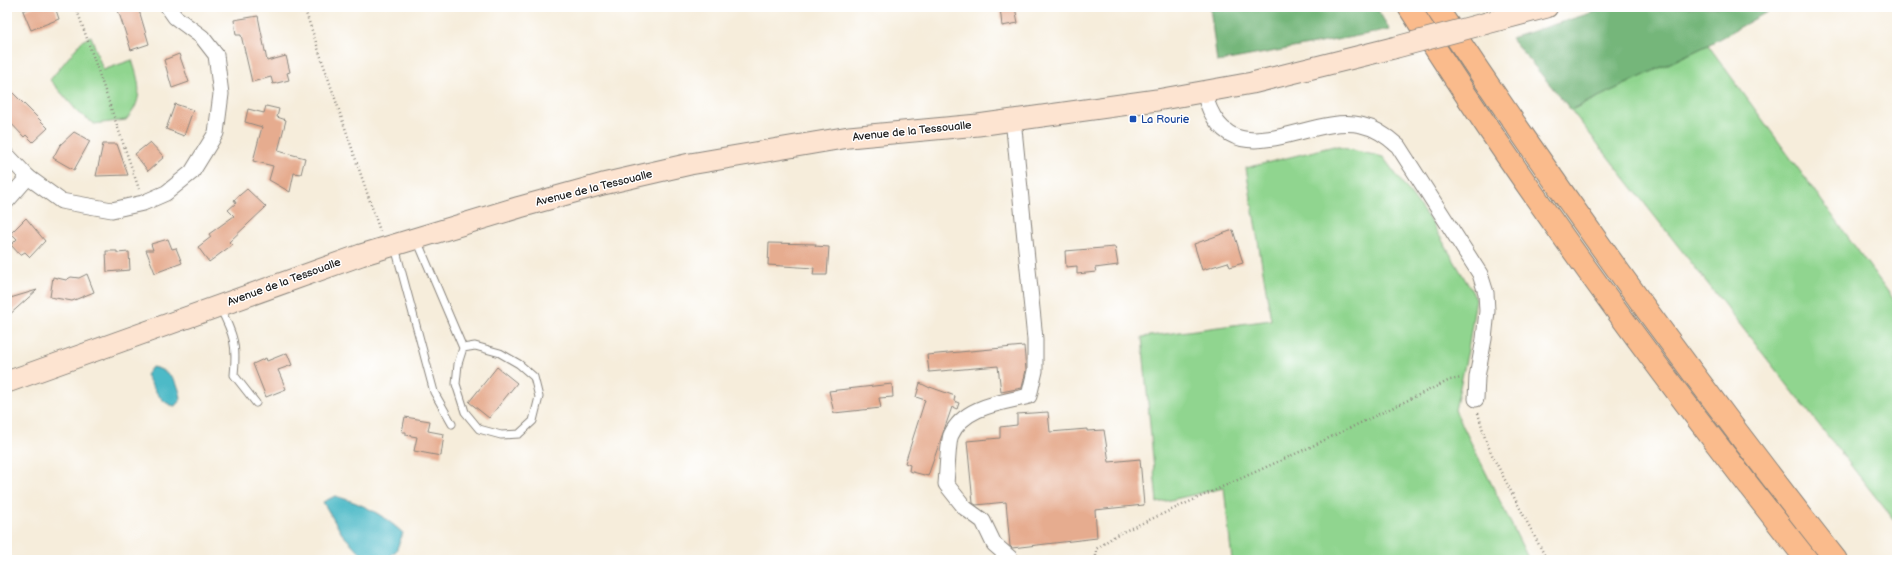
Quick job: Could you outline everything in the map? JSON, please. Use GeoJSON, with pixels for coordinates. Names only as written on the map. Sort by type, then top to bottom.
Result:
{"type":"FeatureCollection","features":[{"type":"Feature","properties":{"kind":"highway"},"geometry":{"type":"LineString","coordinates":[[1409,7],[1478,112],[1617,311],[1689,409],[1807,560]]}},
{"type":"Feature","properties":{"kind":"highway"},"geometry":{"type":"LineString","coordinates":[[1436,7],[1549,175],[1631,291],[1737,433],[1836,560]]}},
{"type":"Feature","properties":{"kind":"main road","name":"Avenue de la Tessoualle"},"geometry":{"type":"LineString","coordinates":[[7,382],[390,246],[603,184],[690,164],[849,137],[1109,108],[1204,92],[1299,72],[1547,7]]}},
{"type":"Feature","properties":{"kind":"street"},"geometry":{"type":"LineString","coordinates":[[7,156],[28,177],[61,201],[112,210],[143,203],[166,193],[192,172],[216,133],[221,94],[216,55],[202,37],[175,17],[168,7]]}},
{"type":"Feature","properties":{"kind":"street"},"geometry":{"type":"LineString","coordinates":[[1204,92],[1208,108],[1217,123],[1239,138],[1268,140],[1331,126],[1360,125],[1373,128],[1387,136],[1398,146],[1480,274],[1486,293],[1487,311],[1484,339],[1477,377],[1476,399]]}},
{"type":"Feature","properties":{"kind":"street"},"geometry":{"type":"LineString","coordinates":[[1010,558],[994,544],[982,521],[965,508],[946,484],[950,435],[966,416],[980,408],[1029,396],[1035,371],[1035,339],[1013,119]]}},
{"type":"Feature","properties":{"kind":"street"},"geometry":{"type":"LineString","coordinates":[[7,201],[28,177]]}},
{"type":"Feature","properties":{"kind":"lane"},"geometry":{"type":"LineString","coordinates":[[416,238],[463,348],[458,364],[456,384],[465,412],[480,428],[501,435],[519,434],[533,421],[539,397],[534,377],[519,364],[500,353],[474,346],[463,348]]}},
{"type":"Feature","properties":{"kind":"lane"},"geometry":{"type":"LineString","coordinates":[[390,246],[434,392],[452,424]]}},
{"type":"Feature","properties":{"kind":"lane"},"geometry":{"type":"LineString","coordinates":[[219,306],[232,332],[236,356],[234,375],[256,403]]}},
{"type":"Feature","properties":{"kind":"path"},"geometry":{"type":"LineString","coordinates":[[76,7],[143,203]]}},
{"type":"Feature","properties":{"kind":"path"},"geometry":{"type":"LineString","coordinates":[[304,7],[390,246]]}},
{"type":"Feature","properties":{"kind":"path"},"geometry":{"type":"LineString","coordinates":[[1096,560],[1096,549],[1116,534],[1239,480],[1450,380],[1477,377]]}},
{"type":"Feature","properties":{"kind":"path"},"geometry":{"type":"LineString","coordinates":[[1476,399],[1478,419],[1485,438],[1547,560]]}},
{"type":"Feature","properties":{"kind":"green space"},"geometry":{"type":"Polygon","coordinates":[[[1210,7],[1376,7],[1390,30],[1217,62],[1210,7]]]}},
{"type":"Feature","properties":{"kind":"green space"},"geometry":{"type":"Polygon","coordinates":[[[1610,7],[1776,7],[1708,45],[1571,110],[1511,38],[1610,7]]]}},
{"type":"Feature","properties":{"kind":"green space"},"geometry":{"type":"Polygon","coordinates":[[[91,36],[103,70],[132,60],[137,77],[139,92],[136,106],[126,120],[94,124],[78,112],[50,80],[82,41],[91,36]]]}},
{"type":"Feature","properties":{"kind":"green space"},"geometry":{"type":"Polygon","coordinates":[[[1708,45],[1897,304],[1897,524],[1571,110],[1708,45]]]}},
{"type":"Feature","properties":{"kind":"green space"},"geometry":{"type":"Polygon","coordinates":[[[1334,146],[1383,157],[1432,223],[1476,298],[1468,350],[1455,410],[1529,560],[1232,560],[1224,488],[1157,503],[1142,337],[1271,320],[1246,168],[1334,146]]]}},
{"type":"Feature","properties":{"kind":"water"},"geometry":{"type":"Polygon","coordinates":[[[152,367],[158,368],[172,377],[178,387],[181,399],[175,406],[165,402],[151,384],[146,375],[152,367]]]}},
{"type":"Feature","properties":{"kind":"water"},"geometry":{"type":"Polygon","coordinates":[[[335,496],[355,502],[372,510],[388,520],[403,533],[396,551],[386,560],[367,560],[342,534],[323,502],[335,496]]]}},
{"type":"Feature","properties":{"kind":"building"},"geometry":{"type":"Polygon","coordinates":[[[32,7],[55,7],[59,19],[31,30],[23,11],[32,7]]]}},
{"type":"Feature","properties":{"kind":"building"},"geometry":{"type":"Polygon","coordinates":[[[117,7],[138,7],[149,44],[131,50],[117,7]]]}},
{"type":"Feature","properties":{"kind":"building"},"geometry":{"type":"Polygon","coordinates":[[[1000,7],[1015,7],[1018,23],[1002,26],[1000,7]]]}},
{"type":"Feature","properties":{"kind":"building"},"geometry":{"type":"Polygon","coordinates":[[[258,16],[267,61],[286,56],[290,72],[287,73],[289,80],[273,84],[271,77],[252,82],[241,35],[236,35],[234,20],[258,16]]]}},
{"type":"Feature","properties":{"kind":"building"},"geometry":{"type":"Polygon","coordinates":[[[179,54],[189,82],[172,88],[164,60],[179,54]]]}},
{"type":"Feature","properties":{"kind":"building"},"geometry":{"type":"Polygon","coordinates":[[[7,87],[48,128],[33,142],[26,135],[24,137],[7,119],[7,87]]]}},
{"type":"Feature","properties":{"kind":"building"},"geometry":{"type":"Polygon","coordinates":[[[175,104],[193,110],[184,136],[166,129],[175,104]]]}},
{"type":"Feature","properties":{"kind":"building"},"geometry":{"type":"Polygon","coordinates":[[[266,106],[279,109],[277,117],[286,120],[278,151],[305,158],[301,174],[294,173],[290,192],[269,180],[273,166],[253,161],[262,127],[245,122],[248,109],[264,113],[266,106]]]}},
{"type":"Feature","properties":{"kind":"building"},"geometry":{"type":"Polygon","coordinates":[[[74,132],[90,141],[74,170],[53,158],[60,145],[74,132]]]}},
{"type":"Feature","properties":{"kind":"building"},"geometry":{"type":"Polygon","coordinates":[[[150,142],[164,157],[148,171],[135,154],[150,142]]]}},
{"type":"Feature","properties":{"kind":"building"},"geometry":{"type":"Polygon","coordinates":[[[103,144],[117,144],[128,175],[96,176],[103,144]]]}},
{"type":"Feature","properties":{"kind":"building"},"geometry":{"type":"Polygon","coordinates":[[[247,189],[266,207],[229,242],[232,245],[209,262],[198,247],[211,237],[209,234],[234,216],[228,210],[236,203],[234,200],[247,189]]]}},
{"type":"Feature","properties":{"kind":"building"},"geometry":{"type":"Polygon","coordinates":[[[26,218],[45,241],[30,257],[25,252],[20,255],[11,245],[17,239],[11,233],[26,218]]]}},
{"type":"Feature","properties":{"kind":"building"},"geometry":{"type":"Polygon","coordinates":[[[1233,230],[1243,263],[1230,267],[1228,262],[1202,270],[1194,244],[1233,230]]]}},
{"type":"Feature","properties":{"kind":"building"},"geometry":{"type":"Polygon","coordinates":[[[168,239],[172,249],[176,248],[182,263],[155,273],[146,250],[153,250],[151,244],[168,239]]]}},
{"type":"Feature","properties":{"kind":"building"},"geometry":{"type":"Polygon","coordinates":[[[769,243],[816,244],[815,246],[829,247],[827,275],[813,275],[814,268],[768,265],[769,243]]]}},
{"type":"Feature","properties":{"kind":"building"},"geometry":{"type":"Polygon","coordinates":[[[1115,247],[1118,265],[1095,268],[1096,272],[1077,274],[1077,266],[1066,267],[1065,251],[1115,247]]]}},
{"type":"Feature","properties":{"kind":"building"},"geometry":{"type":"Polygon","coordinates":[[[106,251],[117,251],[117,253],[129,252],[130,270],[107,272],[106,251]]]}},
{"type":"Feature","properties":{"kind":"building"},"geometry":{"type":"Polygon","coordinates":[[[87,274],[94,292],[72,301],[50,297],[53,277],[66,280],[71,277],[79,278],[87,274]]]}},
{"type":"Feature","properties":{"kind":"building"},"geometry":{"type":"Polygon","coordinates":[[[37,290],[7,317],[7,299],[37,290]]]}},
{"type":"Feature","properties":{"kind":"building"},"geometry":{"type":"Polygon","coordinates":[[[1024,346],[1026,370],[1022,388],[1001,392],[998,366],[929,372],[927,355],[1024,346]]]}},
{"type":"Feature","properties":{"kind":"building"},"geometry":{"type":"Polygon","coordinates":[[[287,353],[292,365],[278,370],[286,389],[266,397],[253,364],[266,358],[267,361],[287,353]]]}},
{"type":"Feature","properties":{"kind":"building"},"geometry":{"type":"Polygon","coordinates":[[[497,367],[517,383],[489,418],[469,402],[497,367]]]}},
{"type":"Feature","properties":{"kind":"building"},"geometry":{"type":"Polygon","coordinates":[[[920,383],[930,388],[955,396],[954,401],[959,403],[957,409],[952,407],[928,476],[909,471],[910,465],[905,463],[925,400],[916,397],[920,383]]]}},
{"type":"Feature","properties":{"kind":"building"},"geometry":{"type":"Polygon","coordinates":[[[892,384],[893,397],[879,398],[881,408],[834,413],[829,391],[892,384]]]}},
{"type":"Feature","properties":{"kind":"building"},"geometry":{"type":"Polygon","coordinates":[[[1048,412],[1050,432],[1087,429],[1087,431],[1104,430],[1109,462],[1140,459],[1144,505],[1095,510],[1097,538],[1012,548],[1010,546],[1006,502],[976,505],[973,503],[967,441],[1000,438],[1000,427],[1017,425],[1017,414],[1048,412]]]}},
{"type":"Feature","properties":{"kind":"building"},"geometry":{"type":"Polygon","coordinates":[[[405,417],[430,421],[428,431],[444,434],[441,456],[414,451],[417,437],[406,435],[406,432],[402,432],[405,417]]]}},
{"type":"Feature","properties":{"kind":"place","name":"La Rourie"},"geometry":{"type":"Point","coordinates":[1133,119]}}]}
